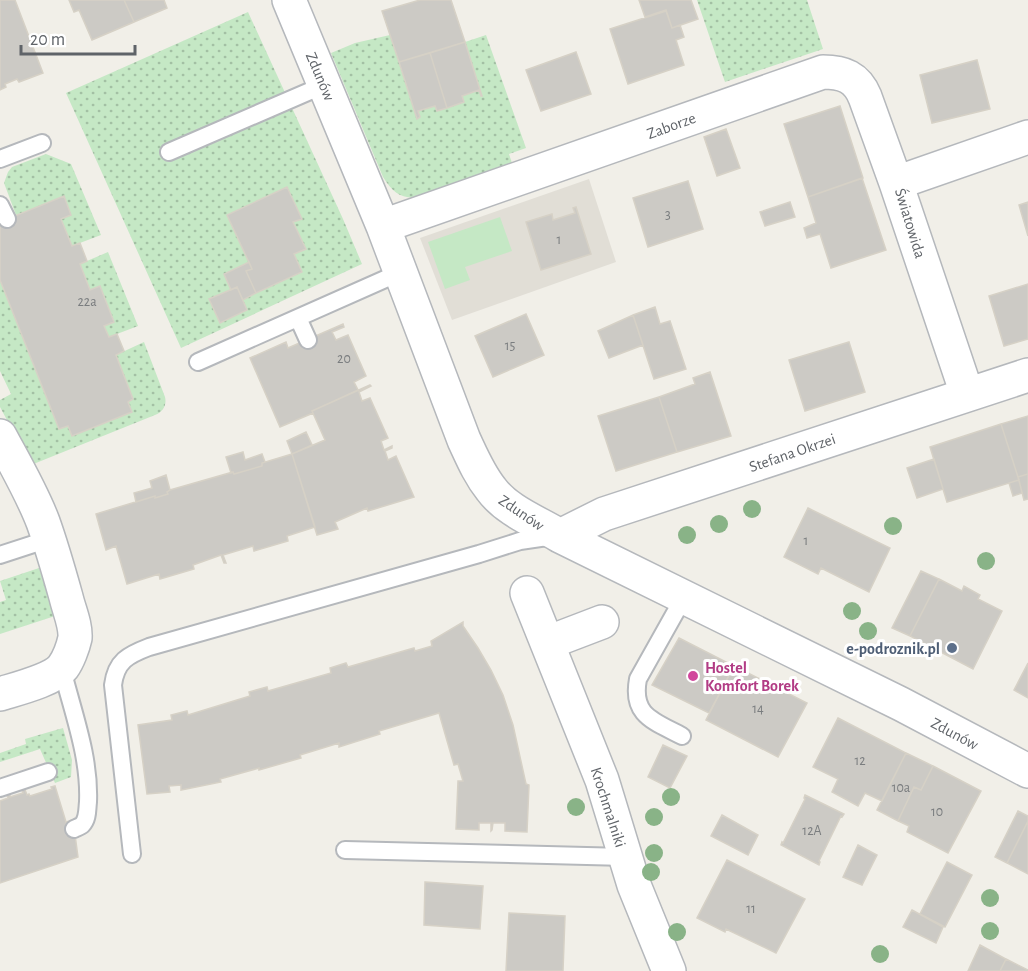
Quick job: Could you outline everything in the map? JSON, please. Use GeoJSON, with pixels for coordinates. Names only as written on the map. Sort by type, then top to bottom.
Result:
{"type":"FeatureCollection","features":[{"type":"Feature","properties":{"kind":"street","name":"Zdunów"},"geometry":{"type":"LineString","coordinates":[[289,0],[383,226],[464,440],[477,468],[492,491],[508,506],[560,536],[901,704],[1028,771]]}},
{"type":"Feature","properties":{"kind":"street","name":"Zaborze"},"geometry":{"type":"LineString","coordinates":[[383,226],[823,72],[842,74],[858,84],[896,183]]}},
{"type":"Feature","properties":{"kind":"street","name":"Światowida"},"geometry":{"type":"LineString","coordinates":[[966,394],[896,183],[1028,137]]}},
{"type":"Feature","properties":{"kind":"street","name":"Stefana Okrzei"},"geometry":{"type":"LineString","coordinates":[[560,536],[604,514],[1028,375]]}},
{"type":"Feature","properties":{"kind":"street"},"geometry":{"type":"LineString","coordinates":[[0,436],[42,520],[75,638],[62,669],[50,677],[0,694]]}},
{"type":"Feature","properties":{"kind":"street","name":"Krochmalniki"},"geometry":{"type":"LineString","coordinates":[[526,594],[602,780],[634,885],[669,971]]}},
{"type":"Feature","properties":{"kind":"street"},"geometry":{"type":"LineString","coordinates":[[546,643],[602,622]]}},
{"type":"Feature","properties":{"kind":"lane"},"geometry":{"type":"LineString","coordinates":[[169,152],[324,85]]}},
{"type":"Feature","properties":{"kind":"lane"},"geometry":{"type":"LineString","coordinates":[[0,159],[42,143]]}},
{"type":"Feature","properties":{"kind":"lane"},"geometry":{"type":"LineString","coordinates":[[198,362],[401,272]]}},
{"type":"Feature","properties":{"kind":"lane"},"geometry":{"type":"LineString","coordinates":[[298,318],[308,340]]}},
{"type":"Feature","properties":{"kind":"lane"},"geometry":{"type":"LineString","coordinates":[[132,854],[113,685],[120,663],[128,656],[149,647],[520,541],[560,536]]}},
{"type":"Feature","properties":{"kind":"lane"},"geometry":{"type":"LineString","coordinates":[[0,555],[49,539]]}},
{"type":"Feature","properties":{"kind":"lane"},"geometry":{"type":"LineString","coordinates":[[682,736],[648,718],[638,702],[636,692],[638,679],[684,597]]}},
{"type":"Feature","properties":{"kind":"lane"},"geometry":{"type":"LineString","coordinates":[[62,669],[87,770],[87,817],[82,826],[74,829]]}},
{"type":"Feature","properties":{"kind":"lane"},"geometry":{"type":"LineString","coordinates":[[0,788],[48,772]]}},
{"type":"Feature","properties":{"kind":"lane"},"geometry":{"type":"LineString","coordinates":[[345,850],[626,857]]}},
{"type":"Feature","properties":{"kind":"shaded area"},"geometry":{"type":"Polygon","coordinates":[[[589,179],[616,262],[452,320],[420,238],[589,179]]]}},
{"type":"Feature","properties":{"kind":"green space"},"geometry":{"type":"Polygon","coordinates":[[[697,0],[807,0],[823,49],[725,82],[697,0]]]}},
{"type":"Feature","properties":{"kind":"green space"},"geometry":{"type":"Polygon","coordinates":[[[248,12],[362,264],[181,348],[66,93],[248,12]]]}},
{"type":"Feature","properties":{"kind":"green space"},"geometry":{"type":"Polygon","coordinates":[[[390,35],[417,119],[420,117],[418,111],[435,106],[437,111],[464,102],[462,96],[479,90],[481,93],[465,42],[486,35],[526,148],[509,154],[512,163],[502,169],[421,197],[403,196],[390,187],[383,177],[331,53],[355,43],[390,35]]]}},
{"type":"Feature","properties":{"kind":"green space"},"geometry":{"type":"Polygon","coordinates":[[[46,154],[71,164],[101,235],[72,246],[61,219],[71,215],[64,197],[16,215],[4,183],[8,172],[12,167],[46,154]]]}},
{"type":"Feature","properties":{"kind":"green space"},"geometry":{"type":"Polygon","coordinates":[[[500,217],[512,251],[465,267],[470,280],[445,289],[428,242],[500,217]]]}},
{"type":"Feature","properties":{"kind":"green space"},"geometry":{"type":"Polygon","coordinates":[[[108,252],[138,326],[109,337],[104,326],[114,321],[100,287],[90,290],[80,264],[108,252]]]}},
{"type":"Feature","properties":{"kind":"green space"},"geometry":{"type":"Polygon","coordinates":[[[0,280],[59,429],[68,426],[72,436],[132,412],[128,402],[133,399],[116,355],[144,342],[165,397],[162,410],[158,414],[31,465],[0,407],[0,400],[11,394],[0,371],[0,280]]]}},
{"type":"Feature","properties":{"kind":"green space"},"geometry":{"type":"Polygon","coordinates":[[[39,568],[55,616],[0,634],[0,602],[6,600],[0,581],[39,568]]]}},
{"type":"Feature","properties":{"kind":"green space"},"geometry":{"type":"Polygon","coordinates":[[[63,728],[72,760],[71,777],[55,783],[40,749],[0,762],[0,753],[26,744],[25,739],[63,728]]]}},
{"type":"Feature","properties":{"kind":"building"},"geometry":{"type":"Polygon","coordinates":[[[0,0],[15,0],[43,73],[19,82],[17,79],[5,84],[6,87],[0,90],[0,0]]]}},
{"type":"Feature","properties":{"kind":"building"},"geometry":{"type":"Polygon","coordinates":[[[69,0],[124,0],[134,22],[92,40],[79,10],[74,12],[69,0]]]}},
{"type":"Feature","properties":{"kind":"building"},"geometry":{"type":"Polygon","coordinates":[[[124,0],[164,0],[167,8],[134,22],[124,0]]]}},
{"type":"Feature","properties":{"kind":"building"},"geometry":{"type":"Polygon","coordinates":[[[420,0],[451,0],[465,42],[399,62],[382,11],[420,0]]]}},
{"type":"Feature","properties":{"kind":"building"},"geometry":{"type":"Polygon","coordinates":[[[639,0],[691,0],[698,19],[672,28],[666,10],[645,17],[639,0]]]}},
{"type":"Feature","properties":{"kind":"building"},"geometry":{"type":"Polygon","coordinates":[[[666,11],[672,28],[680,25],[684,37],[676,40],[684,65],[628,84],[610,29],[666,11]]]}},
{"type":"Feature","properties":{"kind":"building"},"geometry":{"type":"Polygon","coordinates":[[[465,42],[482,96],[479,90],[462,96],[464,102],[447,108],[430,53],[465,42]]]}},
{"type":"Feature","properties":{"kind":"building"},"geometry":{"type":"Polygon","coordinates":[[[576,52],[591,94],[541,111],[526,70],[576,52]]]}},
{"type":"Feature","properties":{"kind":"building"},"geometry":{"type":"Polygon","coordinates":[[[430,53],[447,108],[437,111],[435,106],[418,111],[420,117],[417,119],[399,62],[430,53]]]}},
{"type":"Feature","properties":{"kind":"building"},"geometry":{"type":"Polygon","coordinates":[[[977,60],[990,109],[932,123],[920,75],[977,60]]]}},
{"type":"Feature","properties":{"kind":"building"},"geometry":{"type":"Polygon","coordinates":[[[840,106],[863,178],[808,197],[784,124],[840,106]]]}},
{"type":"Feature","properties":{"kind":"building"},"geometry":{"type":"Polygon","coordinates":[[[726,129],[740,168],[717,176],[704,137],[726,129]]]}},
{"type":"Feature","properties":{"kind":"building"},"geometry":{"type":"Polygon","coordinates":[[[862,178],[886,250],[831,268],[820,234],[807,238],[804,228],[816,223],[808,197],[862,178]]]}},
{"type":"Feature","properties":{"kind":"building"},"geometry":{"type":"Polygon","coordinates":[[[688,181],[703,229],[648,247],[633,198],[688,181]]]}},
{"type":"Feature","properties":{"kind":"building"},"geometry":{"type":"Polygon","coordinates":[[[287,187],[302,219],[293,222],[306,249],[294,254],[302,272],[256,293],[246,271],[252,269],[227,215],[287,187]]]}},
{"type":"Feature","properties":{"kind":"building"},"geometry":{"type":"Polygon","coordinates":[[[64,196],[71,215],[61,219],[72,246],[80,243],[87,261],[80,264],[90,290],[100,286],[114,322],[104,326],[109,337],[117,334],[124,351],[116,355],[133,399],[128,402],[132,412],[72,436],[68,426],[59,429],[0,280],[0,222],[64,196]]]}},
{"type":"Feature","properties":{"kind":"building"},"geometry":{"type":"Polygon","coordinates":[[[790,202],[795,217],[765,226],[760,212],[790,202]]]}},
{"type":"Feature","properties":{"kind":"building"},"geometry":{"type":"Polygon","coordinates":[[[1028,202],[1028,236],[1019,205],[1028,202]]]}},
{"type":"Feature","properties":{"kind":"building"},"geometry":{"type":"Polygon","coordinates":[[[576,207],[591,254],[541,270],[526,222],[552,214],[553,220],[575,213],[573,208],[576,207]]]}},
{"type":"Feature","properties":{"kind":"building"},"geometry":{"type":"Polygon","coordinates":[[[249,262],[252,269],[246,271],[256,293],[243,300],[237,287],[231,290],[224,274],[249,262]]]}},
{"type":"Feature","properties":{"kind":"building"},"geometry":{"type":"Polygon","coordinates":[[[1028,284],[1028,339],[1004,346],[989,296],[1028,284]]]}},
{"type":"Feature","properties":{"kind":"building"},"geometry":{"type":"Polygon","coordinates":[[[237,287],[247,310],[220,323],[209,299],[237,287]]]}},
{"type":"Feature","properties":{"kind":"building"},"geometry":{"type":"Polygon","coordinates":[[[655,307],[660,324],[670,321],[686,369],[654,379],[633,315],[655,307]]]}},
{"type":"Feature","properties":{"kind":"building"},"geometry":{"type":"Polygon","coordinates":[[[526,314],[544,355],[493,377],[475,336],[526,314]]]}},
{"type":"Feature","properties":{"kind":"building"},"geometry":{"type":"Polygon","coordinates":[[[633,315],[643,345],[609,358],[598,331],[633,315]]]}},
{"type":"Feature","properties":{"kind":"building"},"geometry":{"type":"Polygon","coordinates":[[[343,324],[344,327],[332,332],[336,340],[348,335],[366,376],[354,382],[358,390],[280,427],[250,358],[286,342],[288,348],[343,324]]]}},
{"type":"Feature","properties":{"kind":"building"},"geometry":{"type":"Polygon","coordinates":[[[849,342],[865,392],[805,411],[789,360],[849,342]]]}},
{"type":"Feature","properties":{"kind":"building"},"geometry":{"type":"Polygon","coordinates":[[[710,372],[731,436],[677,452],[659,397],[695,384],[693,378],[710,372]]]}},
{"type":"Feature","properties":{"kind":"building"},"geometry":{"type":"Polygon","coordinates":[[[370,385],[359,392],[362,401],[370,398],[388,438],[381,441],[384,450],[392,446],[385,451],[388,460],[396,456],[414,497],[368,511],[367,508],[335,522],[338,529],[317,535],[292,454],[325,440],[312,411],[370,385]]]}},
{"type":"Feature","properties":{"kind":"building"},"geometry":{"type":"Polygon","coordinates":[[[659,397],[677,452],[616,471],[598,416],[659,397]]]}},
{"type":"Feature","properties":{"kind":"building"},"geometry":{"type":"Polygon","coordinates":[[[1028,416],[1028,474],[1018,477],[1001,424],[1028,416]]]}},
{"type":"Feature","properties":{"kind":"building"},"geometry":{"type":"Polygon","coordinates":[[[1001,424],[1019,480],[947,502],[930,447],[1001,424]]]}},
{"type":"Feature","properties":{"kind":"building"},"geometry":{"type":"Polygon","coordinates":[[[306,432],[312,445],[292,454],[287,441],[306,432]]]}},
{"type":"Feature","properties":{"kind":"building"},"geometry":{"type":"Polygon","coordinates":[[[243,452],[245,460],[262,454],[265,462],[262,466],[231,473],[226,457],[243,452]]]}},
{"type":"Feature","properties":{"kind":"building"},"geometry":{"type":"Polygon","coordinates":[[[292,454],[315,527],[287,536],[288,541],[254,551],[253,546],[223,555],[226,563],[221,555],[193,565],[194,569],[160,579],[159,574],[127,584],[116,546],[106,550],[96,514],[168,494],[170,490],[262,466],[262,463],[292,454]]]}},
{"type":"Feature","properties":{"kind":"building"},"geometry":{"type":"Polygon","coordinates":[[[934,459],[943,489],[917,498],[907,468],[934,459]]]}},
{"type":"Feature","properties":{"kind":"building"},"geometry":{"type":"Polygon","coordinates":[[[1028,474],[1028,499],[1024,500],[1018,477],[1028,474]]]}},
{"type":"Feature","properties":{"kind":"building"},"geometry":{"type":"Polygon","coordinates":[[[166,475],[170,490],[168,494],[136,502],[134,493],[152,488],[150,481],[166,475]]]}},
{"type":"Feature","properties":{"kind":"building"},"geometry":{"type":"Polygon","coordinates":[[[1019,480],[1022,493],[1013,496],[1009,483],[1019,480]]]}},
{"type":"Feature","properties":{"kind":"building"},"geometry":{"type":"Polygon","coordinates":[[[808,508],[890,548],[869,592],[821,568],[818,574],[784,557],[808,508]]]}},
{"type":"Feature","properties":{"kind":"building"},"geometry":{"type":"Polygon","coordinates":[[[921,571],[939,579],[910,636],[892,628],[921,571]]]}},
{"type":"Feature","properties":{"kind":"building"},"geometry":{"type":"Polygon","coordinates":[[[939,579],[962,591],[964,586],[980,595],[978,599],[1002,611],[973,669],[910,636],[939,579]]]}},
{"type":"Feature","properties":{"kind":"building"},"geometry":{"type":"Polygon","coordinates":[[[463,622],[463,626],[491,670],[503,695],[513,725],[526,784],[529,785],[527,832],[505,831],[505,823],[493,823],[491,831],[491,823],[479,823],[479,830],[456,829],[458,781],[463,781],[458,764],[454,765],[439,713],[379,731],[380,734],[339,747],[339,743],[300,755],[301,758],[220,779],[221,782],[181,790],[181,785],[169,786],[170,792],[147,794],[138,725],[172,720],[171,715],[187,711],[188,715],[250,696],[249,692],[267,687],[268,691],[331,673],[330,668],[346,663],[348,667],[414,648],[415,651],[432,646],[431,641],[463,622]]]}},
{"type":"Feature","properties":{"kind":"building","name":"Hostel Komfort Borek"},"geometry":{"type":"Polygon","coordinates":[[[679,638],[734,666],[709,713],[652,685],[679,638]]]}},
{"type":"Feature","properties":{"kind":"building"},"geometry":{"type":"Polygon","coordinates":[[[1028,663],[1028,698],[1014,690],[1028,663]]]}},
{"type":"Feature","properties":{"kind":"building"},"geometry":{"type":"Polygon","coordinates":[[[734,666],[807,703],[778,757],[706,720],[734,666]]]}},
{"type":"Feature","properties":{"kind":"building"},"geometry":{"type":"Polygon","coordinates":[[[838,718],[906,753],[882,801],[865,793],[858,806],[832,792],[838,779],[813,767],[838,718]]]}},
{"type":"Feature","properties":{"kind":"building"},"geometry":{"type":"Polygon","coordinates":[[[663,745],[687,756],[670,788],[648,777],[663,745]]]}},
{"type":"Feature","properties":{"kind":"building"},"geometry":{"type":"Polygon","coordinates":[[[906,753],[933,766],[921,790],[914,787],[898,821],[877,810],[906,753]]]}},
{"type":"Feature","properties":{"kind":"building"},"geometry":{"type":"Polygon","coordinates":[[[933,766],[981,791],[948,853],[907,832],[909,826],[898,821],[914,787],[921,790],[933,766]]]}},
{"type":"Feature","properties":{"kind":"building"},"geometry":{"type":"Polygon","coordinates":[[[55,786],[66,822],[73,820],[78,857],[0,883],[0,801],[8,798],[7,796],[23,793],[21,788],[24,787],[27,795],[30,796],[55,786]]]}},
{"type":"Feature","properties":{"kind":"building"},"geometry":{"type":"Polygon","coordinates":[[[805,795],[844,814],[841,816],[819,865],[781,845],[805,795]]]}},
{"type":"Feature","properties":{"kind":"building"},"geometry":{"type":"Polygon","coordinates":[[[1018,811],[1028,816],[1028,821],[1007,863],[995,857],[1018,811]]]}},
{"type":"Feature","properties":{"kind":"building"},"geometry":{"type":"Polygon","coordinates":[[[722,815],[758,835],[748,855],[711,836],[722,815]]]}},
{"type":"Feature","properties":{"kind":"building"},"geometry":{"type":"Polygon","coordinates":[[[1028,821],[1028,874],[1007,863],[1028,821]]]}},
{"type":"Feature","properties":{"kind":"building"},"geometry":{"type":"Polygon","coordinates":[[[858,845],[877,855],[862,885],[843,877],[858,845]]]}},
{"type":"Feature","properties":{"kind":"building"},"geometry":{"type":"Polygon","coordinates":[[[727,860],[805,899],[776,953],[697,918],[727,860]]]}},
{"type":"Feature","properties":{"kind":"building"},"geometry":{"type":"Polygon","coordinates":[[[947,862],[972,875],[945,927],[920,914],[947,862]]]}},
{"type":"Feature","properties":{"kind":"building"},"geometry":{"type":"Polygon","coordinates":[[[425,882],[483,886],[480,929],[424,925],[425,882]]]}},
{"type":"Feature","properties":{"kind":"building"},"geometry":{"type":"Polygon","coordinates":[[[912,910],[943,927],[936,943],[903,927],[912,910]]]}},
{"type":"Feature","properties":{"kind":"building"},"geometry":{"type":"Polygon","coordinates":[[[509,913],[565,916],[563,971],[506,971],[509,913]]]}},
{"type":"Feature","properties":{"kind":"building"},"geometry":{"type":"Polygon","coordinates":[[[980,945],[1006,959],[1000,971],[968,971],[980,945]]]}},
{"type":"Feature","properties":{"kind":"building"},"geometry":{"type":"Polygon","coordinates":[[[1006,959],[1028,970],[1028,971],[1000,971],[1006,959]]]}},
{"type":"Feature","properties":{"kind":"place","name":"e-podroznik.pl"},"geometry":{"type":"Point","coordinates":[952,648]}},
{"type":"Feature","properties":{"kind":"place","name":"Hostel Komfort Borek"},"geometry":{"type":"Point","coordinates":[693,676]}}]}
